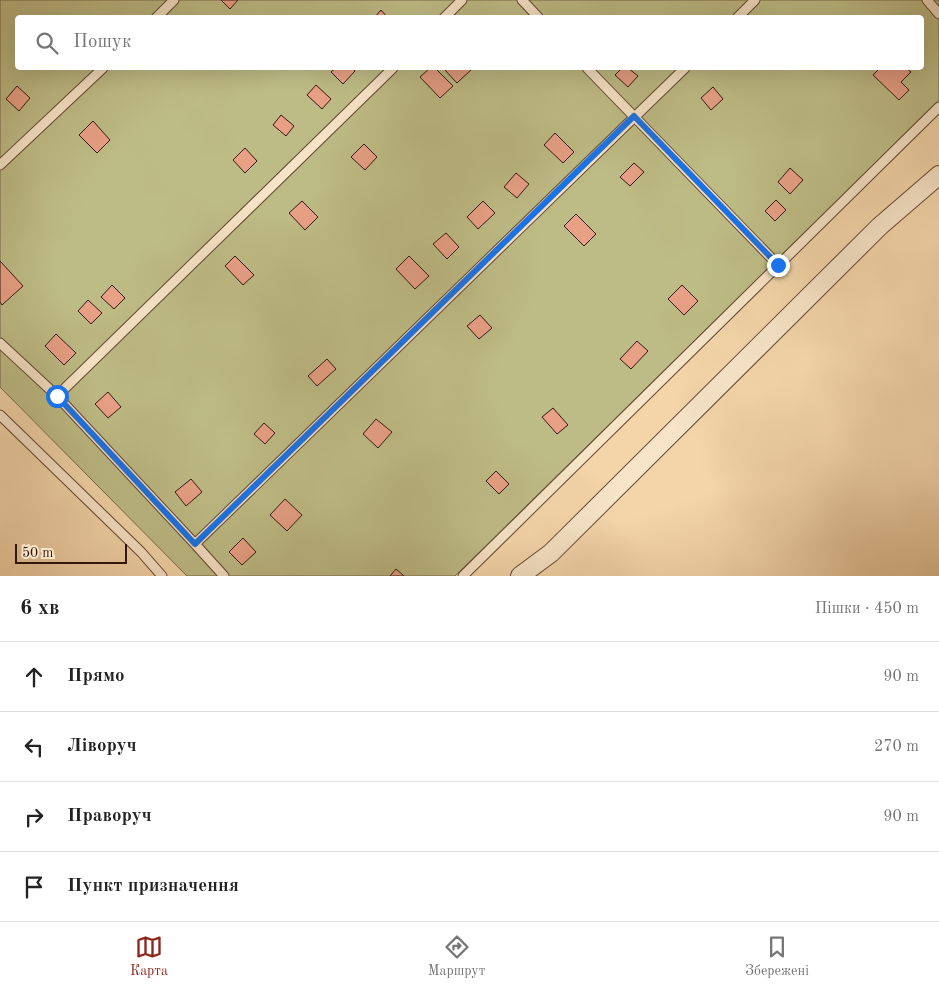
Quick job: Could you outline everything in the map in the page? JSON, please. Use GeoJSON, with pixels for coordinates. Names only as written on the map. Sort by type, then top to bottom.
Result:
{"type":"FeatureCollection","features":[{"type":"Feature","properties":{"kind":"street"},"geometry":{"type":"LineString","coordinates":[[520,576],[551,553],[880,226],[939,175]]}},
{"type":"Feature","properties":{"kind":"lane"},"geometry":{"type":"LineString","coordinates":[[159,15],[174,0]]}},
{"type":"Feature","properties":{"kind":"lane"},"geometry":{"type":"LineString","coordinates":[[447,15],[462,0]]}},
{"type":"Feature","properties":{"kind":"lane"},"geometry":{"type":"LineString","coordinates":[[522,0],[536,15]]}},
{"type":"Feature","properties":{"kind":"lane"},"geometry":{"type":"LineString","coordinates":[[740,15],[755,0]]}},
{"type":"Feature","properties":{"kind":"lane"},"geometry":{"type":"LineString","coordinates":[[927,0],[939,14]]}},
{"type":"Feature","properties":{"kind":"lane"},"geometry":{"type":"LineString","coordinates":[[0,165],[101,70]]}},
{"type":"Feature","properties":{"kind":"lane"},"geometry":{"type":"LineString","coordinates":[[57,396],[391,70]]}},
{"type":"Feature","properties":{"kind":"lane"},"geometry":{"type":"LineString","coordinates":[[589,70],[778,265]]}},
{"type":"Feature","properties":{"kind":"lane"},"geometry":{"type":"LineString","coordinates":[[195,544],[683,70]]}},
{"type":"Feature","properties":{"kind":"lane"},"geometry":{"type":"LineString","coordinates":[[463,576],[939,107]]}},
{"type":"Feature","properties":{"kind":"lane"},"geometry":{"type":"LineString","coordinates":[[0,343],[57,396],[224,576]]}},
{"type":"Feature","properties":{"kind":"lane"},"geometry":{"type":"LineString","coordinates":[[0,415],[141,552],[162,576]]}},
{"type":"Feature","properties":{"kind":"shaded area"},"geometry":{"type":"Polygon","coordinates":[[[0,0],[939,0],[939,100],[455,576],[187,576],[0,387],[0,0]]]}},
{"type":"Feature","properties":{"kind":"building"},"geometry":{"type":"Polygon","coordinates":[[[221,0],[238,0],[230,9],[221,0]]]}},
{"type":"Feature","properties":{"kind":"building"},"geometry":{"type":"Polygon","coordinates":[[[381,10],[385,15],[377,15],[381,10]]]}},
{"type":"Feature","properties":{"kind":"building"},"geometry":{"type":"Polygon","coordinates":[[[334,70],[355,71],[343,84],[331,72],[334,70]]]}},
{"type":"Feature","properties":{"kind":"building"},"geometry":{"type":"Polygon","coordinates":[[[428,70],[437,70],[453,86],[440,98],[420,77],[428,70]]]}},
{"type":"Feature","properties":{"kind":"building"},"geometry":{"type":"Polygon","coordinates":[[[445,70],[471,70],[457,83],[445,70]]]}},
{"type":"Feature","properties":{"kind":"building"},"geometry":{"type":"Polygon","coordinates":[[[620,70],[630,70],[638,76],[628,87],[615,75],[620,70]]]}},
{"type":"Feature","properties":{"kind":"building"},"geometry":{"type":"Polygon","coordinates":[[[878,70],[908,70],[911,72],[901,82],[909,90],[899,100],[873,75],[878,70]]]}},
{"type":"Feature","properties":{"kind":"building"},"geometry":{"type":"Polygon","coordinates":[[[316,85],[331,99],[322,109],[307,95],[316,85]]]}},
{"type":"Feature","properties":{"kind":"building"},"geometry":{"type":"Polygon","coordinates":[[[17,86],[30,98],[19,111],[6,99],[17,86]]]}},
{"type":"Feature","properties":{"kind":"building"},"geometry":{"type":"Polygon","coordinates":[[[713,87],[723,99],[711,110],[701,98],[713,87]]]}},
{"type":"Feature","properties":{"kind":"building"},"geometry":{"type":"Polygon","coordinates":[[[281,115],[294,126],[286,136],[273,125],[281,115]]]}},
{"type":"Feature","properties":{"kind":"building"},"geometry":{"type":"Polygon","coordinates":[[[93,121],[110,140],[97,153],[79,135],[93,121]]]}},
{"type":"Feature","properties":{"kind":"building"},"geometry":{"type":"Polygon","coordinates":[[[555,133],[574,152],[563,163],[544,145],[555,133]]]}},
{"type":"Feature","properties":{"kind":"building"},"geometry":{"type":"Polygon","coordinates":[[[364,144],[377,157],[365,170],[351,157],[364,144]]]}},
{"type":"Feature","properties":{"kind":"building"},"geometry":{"type":"Polygon","coordinates":[[[245,148],[257,161],[245,173],[233,160],[245,148]]]}},
{"type":"Feature","properties":{"kind":"building"},"geometry":{"type":"Polygon","coordinates":[[[634,163],[644,172],[630,186],[620,177],[634,163]]]}},
{"type":"Feature","properties":{"kind":"building"},"geometry":{"type":"Polygon","coordinates":[[[790,168],[803,180],[790,194],[778,182],[790,168]]]}},
{"type":"Feature","properties":{"kind":"building"},"geometry":{"type":"Polygon","coordinates":[[[516,173],[529,184],[517,198],[504,187],[516,173]]]}},
{"type":"Feature","properties":{"kind":"building"},"geometry":{"type":"Polygon","coordinates":[[[776,200],[786,210],[775,221],[765,211],[776,200]]]}},
{"type":"Feature","properties":{"kind":"building"},"geometry":{"type":"Polygon","coordinates":[[[302,201],[318,217],[305,230],[289,213],[302,201]]]}},
{"type":"Feature","properties":{"kind":"building"},"geometry":{"type":"Polygon","coordinates":[[[483,201],[495,213],[478,229],[467,217],[483,201]]]}},
{"type":"Feature","properties":{"kind":"building"},"geometry":{"type":"Polygon","coordinates":[[[576,214],[596,234],[584,246],[564,226],[576,214]]]}},
{"type":"Feature","properties":{"kind":"building"},"geometry":{"type":"Polygon","coordinates":[[[446,233],[459,247],[447,259],[433,244],[446,233]]]}},
{"type":"Feature","properties":{"kind":"building"},"geometry":{"type":"Polygon","coordinates":[[[235,256],[254,275],[243,285],[225,266],[235,256]]]}},
{"type":"Feature","properties":{"kind":"building"},"geometry":{"type":"Polygon","coordinates":[[[409,256],[429,276],[415,289],[396,269],[409,256]]]}},
{"type":"Feature","properties":{"kind":"building"},"geometry":{"type":"Polygon","coordinates":[[[0,261],[23,286],[2,305],[0,302],[0,261]]]}},
{"type":"Feature","properties":{"kind":"building"},"geometry":{"type":"Polygon","coordinates":[[[112,285],[125,298],[114,309],[101,297],[112,285]]]}},
{"type":"Feature","properties":{"kind":"building"},"geometry":{"type":"Polygon","coordinates":[[[682,285],[698,301],[684,315],[668,299],[682,285]]]}},
{"type":"Feature","properties":{"kind":"building"},"geometry":{"type":"Polygon","coordinates":[[[88,300],[102,313],[91,324],[78,311],[88,300]]]}},
{"type":"Feature","properties":{"kind":"building"},"geometry":{"type":"Polygon","coordinates":[[[480,315],[492,328],[479,339],[467,326],[480,315]]]}},
{"type":"Feature","properties":{"kind":"building"},"geometry":{"type":"Polygon","coordinates":[[[56,334],[76,353],[64,365],[45,346],[56,334]]]}},
{"type":"Feature","properties":{"kind":"building"},"geometry":{"type":"Polygon","coordinates":[[[637,341],[648,351],[631,369],[620,359],[637,341]]]}},
{"type":"Feature","properties":{"kind":"building"},"geometry":{"type":"Polygon","coordinates":[[[327,359],[336,369],[317,386],[308,376],[327,359]]]}},
{"type":"Feature","properties":{"kind":"building"},"geometry":{"type":"Polygon","coordinates":[[[108,392],[121,407],[108,418],[95,404],[108,392]]]}},
{"type":"Feature","properties":{"kind":"building"},"geometry":{"type":"Polygon","coordinates":[[[553,408],[568,425],[557,434],[542,417],[553,408]]]}},
{"type":"Feature","properties":{"kind":"building"},"geometry":{"type":"Polygon","coordinates":[[[376,419],[392,432],[378,448],[363,434],[376,419]]]}},
{"type":"Feature","properties":{"kind":"building"},"geometry":{"type":"Polygon","coordinates":[[[264,423],[275,433],[265,444],[254,434],[264,423]]]}},
{"type":"Feature","properties":{"kind":"building"},"geometry":{"type":"Polygon","coordinates":[[[496,471],[509,484],[499,494],[486,481],[496,471]]]}},
{"type":"Feature","properties":{"kind":"building"},"geometry":{"type":"Polygon","coordinates":[[[191,479],[202,492],[186,506],[175,492],[191,479]]]}},
{"type":"Feature","properties":{"kind":"building"},"geometry":{"type":"Polygon","coordinates":[[[285,499],[302,515],[287,531],[270,515],[285,499]]]}},
{"type":"Feature","properties":{"kind":"building"},"geometry":{"type":"Polygon","coordinates":[[[243,538],[256,552],[242,565],[229,552],[243,538]]]}},
{"type":"Feature","properties":{"kind":"building"},"geometry":{"type":"Polygon","coordinates":[[[396,569],[404,576],[390,576],[396,569]]]}},
{"type":"Feature","properties":{"kind":"route"},"geometry":{"type":"LineString","coordinates":[[57,396],[195,544],[634,116],[778,265]]}}]}
